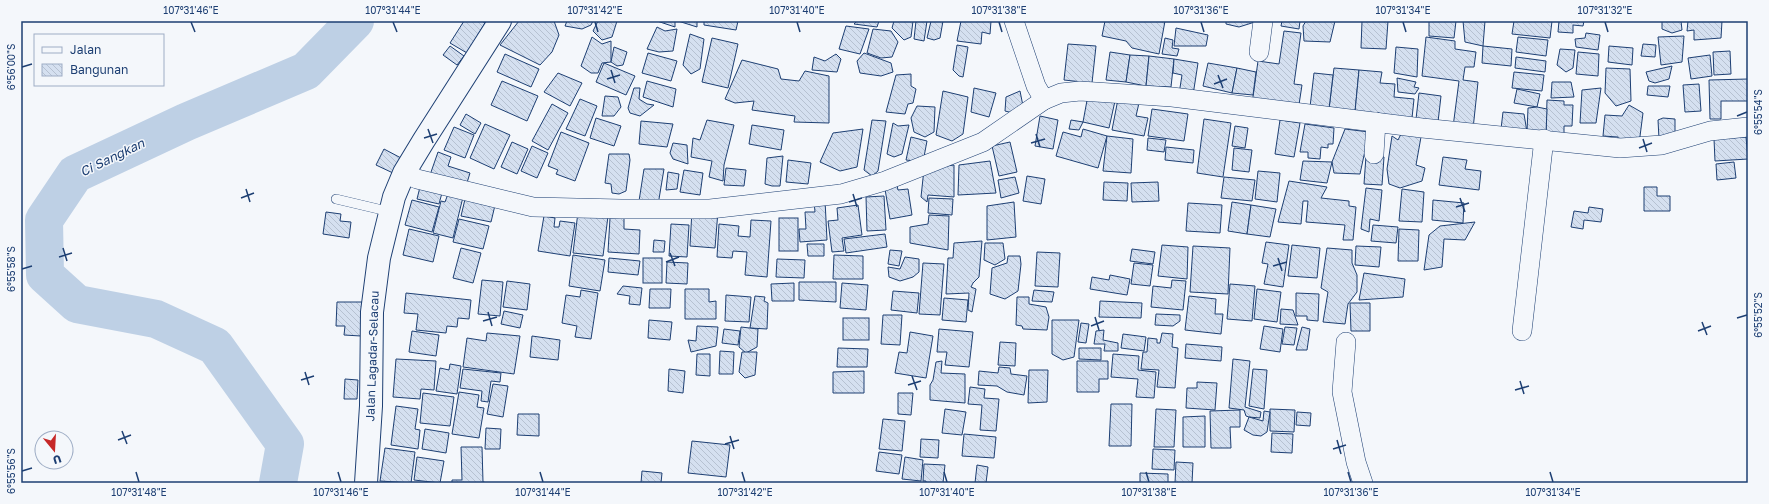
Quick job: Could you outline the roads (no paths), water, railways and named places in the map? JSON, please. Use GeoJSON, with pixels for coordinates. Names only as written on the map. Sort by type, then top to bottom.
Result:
{"type":"FeatureCollection","features":[{"type":"Feature","properties":{"kind":"street","name":"Jalan Lagadar-Selacau"},"geometry":{"type":"LineString","coordinates":[[366,483],[371,406],[372,312],[379,258],[394,197],[418,178],[500,21]]}},
{"type":"Feature","properties":{"kind":"street"},"geometry":{"type":"LineString","coordinates":[[1014,21],[1036,86],[1044,100]]}},
{"type":"Feature","properties":{"kind":"street"},"geometry":{"type":"LineString","coordinates":[[1260,52],[1263,21]]}},
{"type":"Feature","properties":{"kind":"street"},"geometry":{"type":"LineString","coordinates":[[418,178],[533,207],[710,209],[841,194],[885,181],[983,142],[1044,100],[1061,93],[1080,91],[1157,96],[1376,122],[1627,148],[1662,145],[1710,132],[1748,127]]}},
{"type":"Feature","properties":{"kind":"street"},"geometry":{"type":"LineString","coordinates":[[1374,154],[1376,122]]}},
{"type":"Feature","properties":{"kind":"street"},"geometry":{"type":"LineString","coordinates":[[1522,332],[1544,140]]}},
{"type":"Feature","properties":{"kind":"street"},"geometry":{"type":"LineString","coordinates":[[1346,342],[1342,392],[1356,462],[1363,483]]}},
{"type":"Feature","properties":{"kind":"lane"},"geometry":{"type":"LineString","coordinates":[[336,199],[390,212]]}},
{"type":"Feature","properties":{"kind":"waterway","name":"Ci Sangkan"},"geometry":{"type":"LineString","coordinates":[[278,483],[285,444],[215,346],[156,319],[77,304],[45,275],[44,220],[75,174],[186,122],[306,71],[355,21]]}}]}
